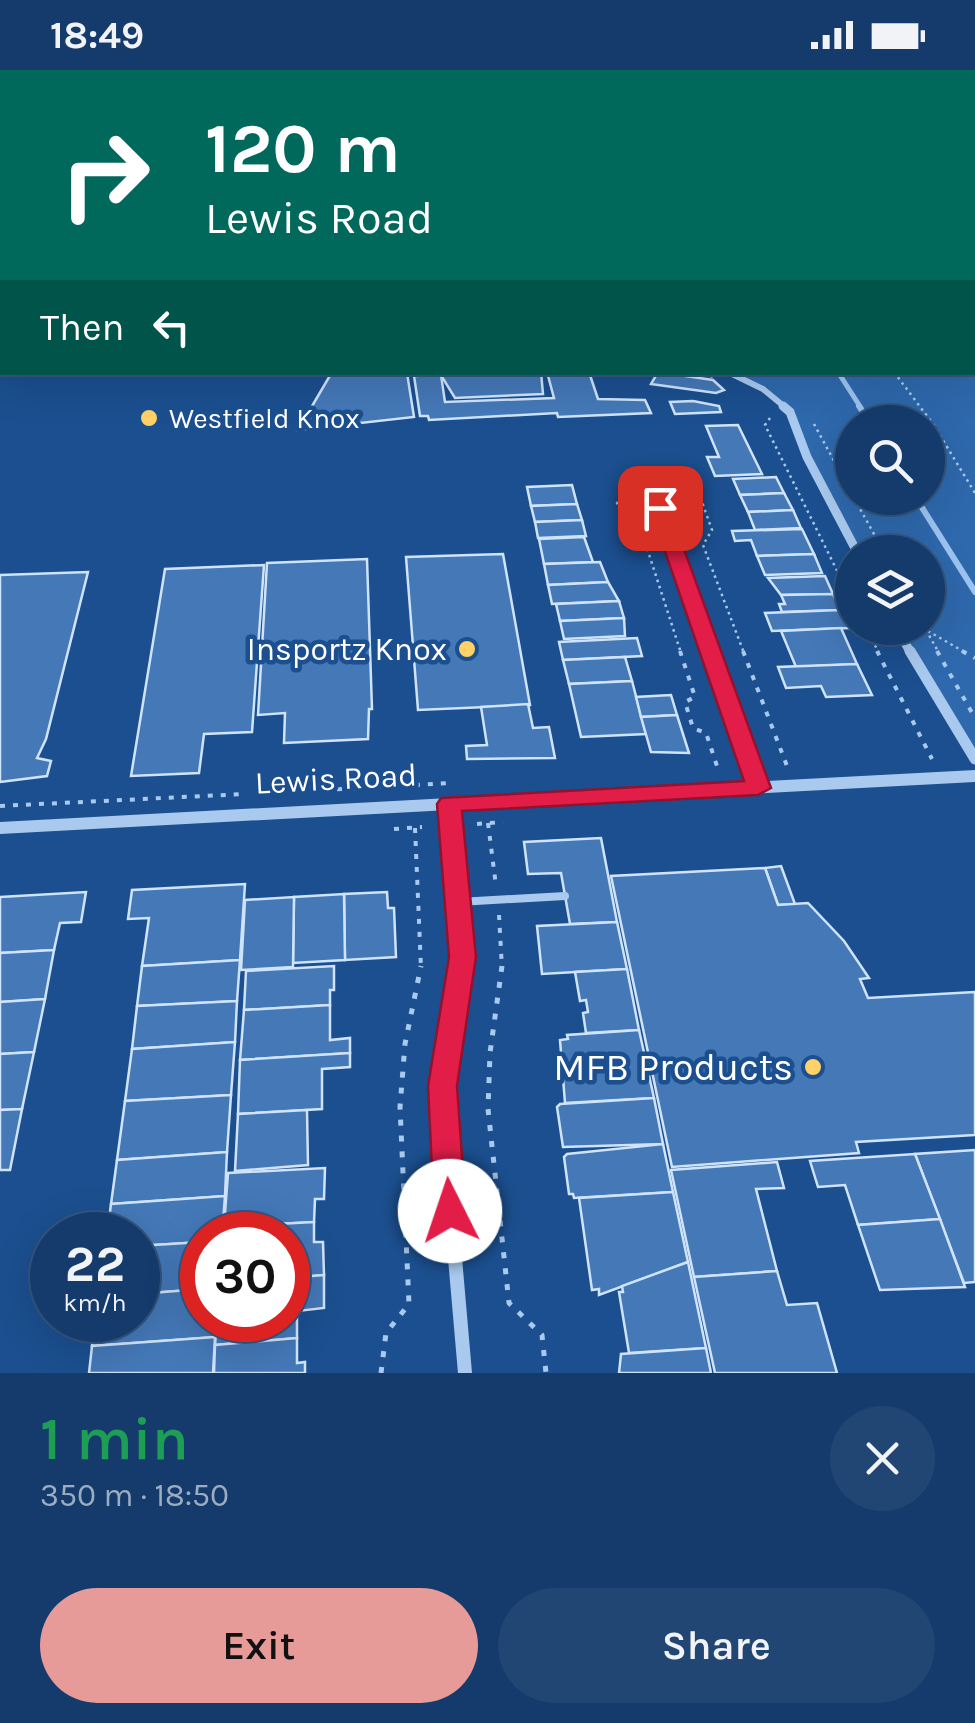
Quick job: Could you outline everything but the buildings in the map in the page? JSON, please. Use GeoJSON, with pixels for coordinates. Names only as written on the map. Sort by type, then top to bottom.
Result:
{"type":"FeatureCollection","features":[{"type":"Feature","properties":{"kind":"street"},"geometry":{"type":"LineString","coordinates":[[727,377],[756,384],[790,412],[807,457],[848,535]]}},
{"type":"Feature","properties":{"kind":"street"},"geometry":{"type":"LineString","coordinates":[[660,508],[758,788]]}},
{"type":"Feature","properties":{"kind":"street"},"geometry":{"type":"LineString","coordinates":[[906,645],[975,759]]}},
{"type":"Feature","properties":{"kind":"street","name":"Lewis Road"},"geometry":{"type":"LineString","coordinates":[[0,828],[975,776]]}},
{"type":"Feature","properties":{"kind":"street"},"geometry":{"type":"LineString","coordinates":[[449,804],[462,972],[444,1067],[442,1109],[465,1373]]}},
{"type":"Feature","properties":{"kind":"lane"},"geometry":{"type":"LineString","coordinates":[[458,902],[565,896]]}},
{"type":"Feature","properties":{"kind":"path"},"geometry":{"type":"LineString","coordinates":[[897,375],[975,493]]}},
{"type":"Feature","properties":{"kind":"path"},"geometry":{"type":"LineString","coordinates":[[772,412],[765,425],[835,566]]}},
{"type":"Feature","properties":{"kind":"path"},"geometry":{"type":"LineString","coordinates":[[945,641],[975,658]]}},
{"type":"Feature","properties":{"kind":"path"},"geometry":{"type":"LineString","coordinates":[[875,645],[932,758]]}},
{"type":"Feature","properties":{"kind":"path"},"geometry":{"type":"LineString","coordinates":[[934,645],[975,718]]}},
{"type":"Feature","properties":{"kind":"path"},"geometry":{"type":"LineString","coordinates":[[307,791],[458,783]]}},
{"type":"Feature","properties":{"kind":"path"},"geometry":{"type":"LineString","coordinates":[[0,806],[254,794]]}},
{"type":"Feature","properties":{"kind":"path"},"geometry":{"type":"LineString","coordinates":[[477,824],[503,822]]}},
{"type":"Feature","properties":{"kind":"path"},"geometry":{"type":"LineString","coordinates":[[488,823],[502,956],[488,1080],[495,1175],[510,1303],[542,1335],[546,1373]]}},
{"type":"Feature","properties":{"kind":"path"},"geometry":{"type":"LineString","coordinates":[[382,1373],[386,1334],[409,1304],[400,1125],[405,1044],[420,977],[422,945],[419,827],[394,829]]}},
{"type":"Feature","properties":{"kind":"shaded area"},"geometry":{"type":"Polygon","coordinates":[[[745,375],[975,375],[975,759],[906,645],[945,645],[945,535],[849,535],[839,515],[945,515],[945,405],[835,405],[835,506],[790,412],[745,375]]]}},
{"type":"Feature","properties":{"kind":"waterway"},"geometry":{"type":"LineString","coordinates":[[840,375],[859,405]]}},
{"type":"Feature","properties":{"kind":"waterway"},"geometry":{"type":"LineString","coordinates":[[927,515],[975,592]]}},
{"type":"Feature","properties":{"kind":"place","name":"Westfield Knox"},"geometry":{"type":"Point","coordinates":[149,418]}},
{"type":"Feature","properties":{"kind":"place","name":"Insportz Knox"},"geometry":{"type":"Point","coordinates":[467,649]}},
{"type":"Feature","properties":{"kind":"place","name":"MFB Products"},"geometry":{"type":"Point","coordinates":[813,1067]}},
{"type":"Feature","properties":{"kind":"route"},"geometry":{"type":"LineString","coordinates":[[450,1211],[442,1086],[462,957],[449,804],[758,788],[660,508]]}}]}
